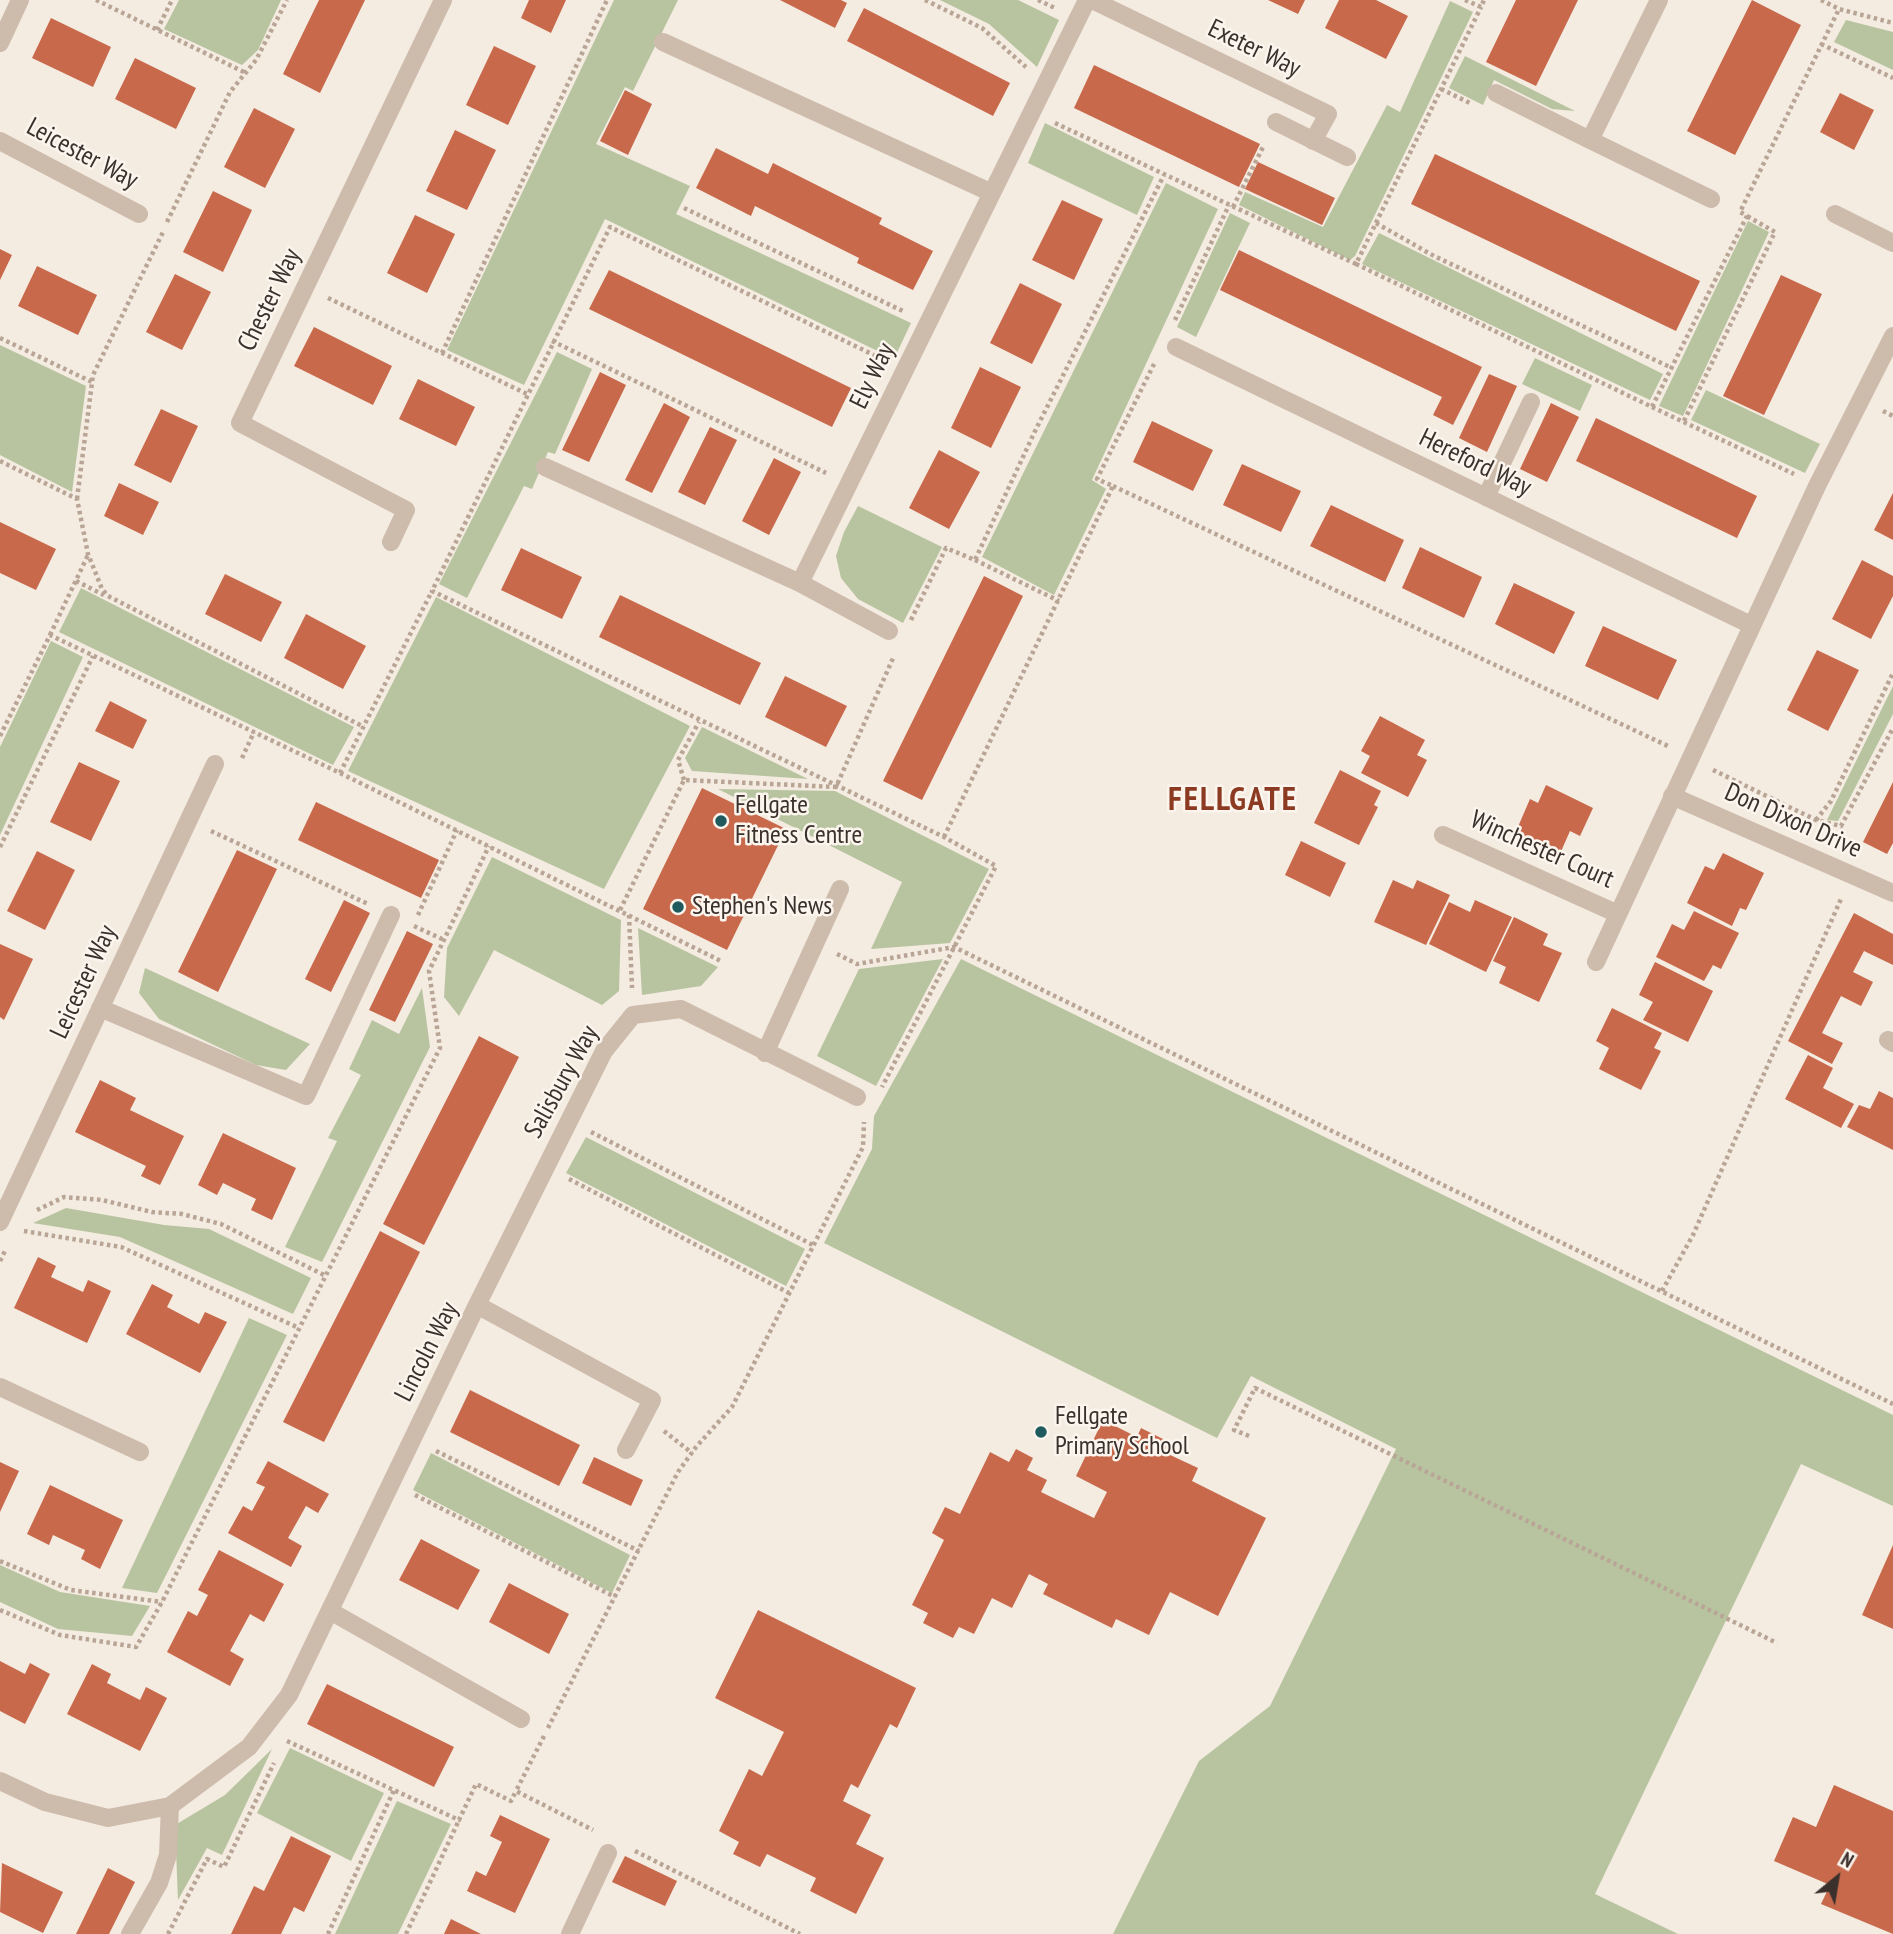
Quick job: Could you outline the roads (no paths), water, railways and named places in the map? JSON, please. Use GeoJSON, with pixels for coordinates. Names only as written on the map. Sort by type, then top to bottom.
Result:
{"type":"FeatureCollection","features":[{"type":"Feature","properties":{"kind":"street"},"geometry":{"type":"LineString","coordinates":[[0,43],[20,0]]}},
{"type":"Feature","properties":{"kind":"street","name":"Chester Way"},"geometry":{"type":"LineString","coordinates":[[391,542],[406,510],[240,423],[443,0]]}},
{"type":"Feature","properties":{"kind":"street","name":"Ely Way"},"geometry":{"type":"LineString","coordinates":[[800,583],[1087,0]]}},
{"type":"Feature","properties":{"kind":"street","name":"Exeter Way"},"geometry":{"type":"LineString","coordinates":[[1092,0],[1328,114],[1313,141]]}},
{"type":"Feature","properties":{"kind":"street"},"geometry":{"type":"LineString","coordinates":[[1590,140],[1659,0]]}},
{"type":"Feature","properties":{"kind":"street"},"geometry":{"type":"LineString","coordinates":[[663,42],[992,193]]}},
{"type":"Feature","properties":{"kind":"street"},"geometry":{"type":"LineString","coordinates":[[1496,93],[1711,199]]}},
{"type":"Feature","properties":{"kind":"street"},"geometry":{"type":"LineString","coordinates":[[1276,122],[1348,157]]}},
{"type":"Feature","properties":{"kind":"street","name":"Leicester Way"},"geometry":{"type":"LineString","coordinates":[[0,141],[139,214]]}},
{"type":"Feature","properties":{"kind":"street"},"geometry":{"type":"LineString","coordinates":[[1835,214],[1893,243]]}},
{"type":"Feature","properties":{"kind":"street"},"geometry":{"type":"LineString","coordinates":[[1672,796],[1817,486],[1893,336]]}},
{"type":"Feature","properties":{"kind":"street","name":"Hereford Way"},"geometry":{"type":"LineString","coordinates":[[1167,350],[1486,497],[1751,625]]}},
{"type":"Feature","properties":{"kind":"street"},"geometry":{"type":"LineString","coordinates":[[1486,497],[1531,402]]}},
{"type":"Feature","properties":{"kind":"street"},"geometry":{"type":"LineString","coordinates":[[545,467],[800,583],[889,631]]}},
{"type":"Feature","properties":{"kind":"street","name":"Leicester Way"},"geometry":{"type":"LineString","coordinates":[[8,1226],[100,1008],[215,764]]}},
{"type":"Feature","properties":{"kind":"street","name":"Don Dixon Drive"},"geometry":{"type":"LineString","coordinates":[[1672,796],[1893,893]]}},
{"type":"Feature","properties":{"kind":"street","name":"Winchester Court"},"geometry":{"type":"LineString","coordinates":[[1596,962],[1672,796]]}},
{"type":"Feature","properties":{"kind":"street","name":"Winchester Court"},"geometry":{"type":"LineString","coordinates":[[1443,835],[1618,914]]}},
{"type":"Feature","properties":{"kind":"street"},"geometry":{"type":"LineString","coordinates":[[765,1053],[841,889]]}},
{"type":"Feature","properties":{"kind":"street"},"geometry":{"type":"LineString","coordinates":[[100,1008],[306,1096],[391,915]]}},
{"type":"Feature","properties":{"kind":"street","name":"Salisbury Way"},"geometry":{"type":"LineString","coordinates":[[477,1305],[604,1051],[633,1015],[681,1009],[863,1105]]}},
{"type":"Feature","properties":{"kind":"street","name":"Lincoln Way"},"geometry":{"type":"LineString","coordinates":[[0,1781],[45,1802],[108,1818],[170,1806],[250,1747],[289,1695],[477,1305],[652,1399],[626,1450]]}},
{"type":"Feature","properties":{"kind":"street"},"geometry":{"type":"LineString","coordinates":[[0,1387],[140,1452]]}},
{"type":"Feature","properties":{"kind":"street"},"geometry":{"type":"LineString","coordinates":[[330,1611],[522,1719]]}},
{"type":"Feature","properties":{"kind":"street"},"geometry":{"type":"LineString","coordinates":[[130,1934],[159,1883],[168,1856],[170,1806]]}},
{"type":"Feature","properties":{"kind":"street"},"geometry":{"type":"LineString","coordinates":[[570,1934],[608,1853]]}},
{"type":"Feature","properties":{"kind":"place","name":"Fellgate Fitness Centre"},"geometry":{"type":"Point","coordinates":[721,821]}},
{"type":"Feature","properties":{"kind":"place","name":"Stephen's News"},"geometry":{"type":"Point","coordinates":[678,907]}},
{"type":"Feature","properties":{"kind":"place","name":"Fellgate Primary School"},"geometry":{"type":"Point","coordinates":[1041,1432]}},
{"type":"Feature","properties":{"kind":"district","name":"FELLGATE"},"geometry":{"type":"Point","coordinates":[1233,801]}}]}
